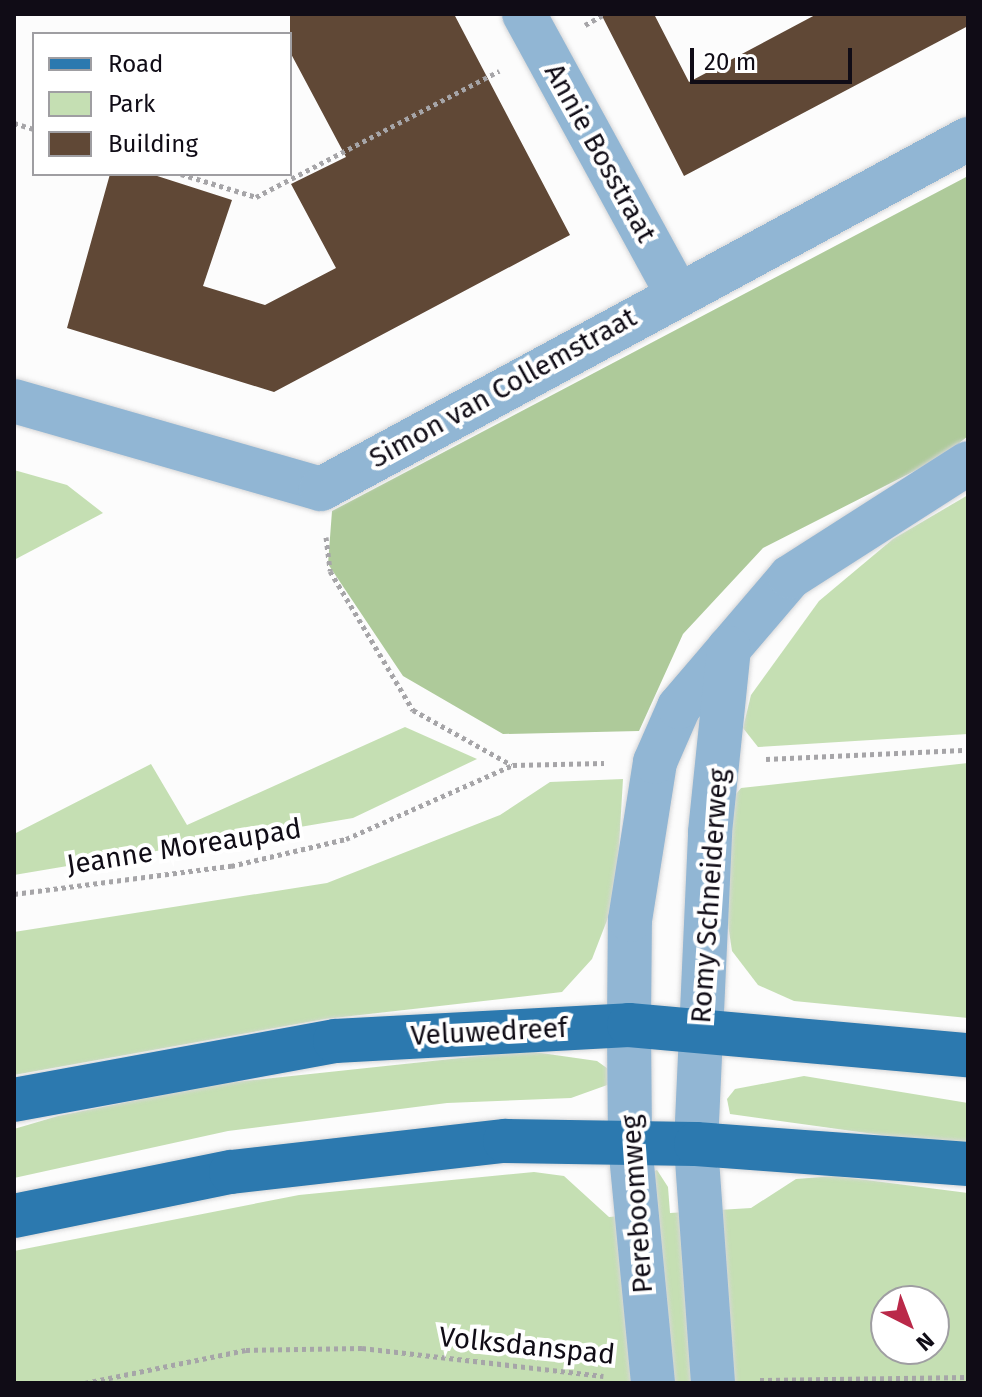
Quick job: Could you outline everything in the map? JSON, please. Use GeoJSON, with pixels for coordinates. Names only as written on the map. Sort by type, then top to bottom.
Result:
{"type":"FeatureCollection","features":[{"type":"Feature","properties":{"kind":"main road","name":"Veluwedreef"},"geometry":{"type":"LineString","coordinates":[[14,1100],[335,1041],[629,1025],[701,1028],[968,1055]]}},
{"type":"Feature","properties":{"kind":"main road"},"geometry":{"type":"LineString","coordinates":[[14,1216],[231,1172],[505,1141],[696,1144],[968,1164]]}},
{"type":"Feature","properties":{"kind":"street","name":"Annie Bosstraat"},"geometry":{"type":"LineString","coordinates":[[533,31],[676,292]]}},
{"type":"Feature","properties":{"kind":"street","name":"Simon van Collemstraat"},"geometry":{"type":"LineString","coordinates":[[321,489],[676,292],[968,139]]}},
{"type":"Feature","properties":{"kind":"street"},"geometry":{"type":"LineString","coordinates":[[14,401],[321,489]]}},
{"type":"Feature","properties":{"kind":"street"},"geometry":{"type":"LineString","coordinates":[[629,1025],[630,920],[655,762],[679,707],[790,577],[968,463]]}},
{"type":"Feature","properties":{"kind":"street","name":"Romy Schneiderweg"},"geometry":{"type":"LineString","coordinates":[[696,1144],[701,1028],[729,648]]}},
{"type":"Feature","properties":{"kind":"street","name":"Pereboomweg"},"geometry":{"type":"LineString","coordinates":[[629,1025],[630,1142],[652,1381]]}},
{"type":"Feature","properties":{"kind":"street"},"geometry":{"type":"LineString","coordinates":[[696,1144],[713,1382]]}},
{"type":"Feature","properties":{"kind":"path"},"geometry":{"type":"LineString","coordinates":[[292,175],[533,31],[605,14]]}},
{"type":"Feature","properties":{"kind":"path"},"geometry":{"type":"LineString","coordinates":[[188,176],[256,197],[291,176]]}},
{"type":"Feature","properties":{"kind":"path"},"geometry":{"type":"LineString","coordinates":[[321,489],[330,571],[413,710],[513,765]]}},
{"type":"Feature","properties":{"kind":"path"},"geometry":{"type":"LineString","coordinates":[[720,759],[968,750]]}},
{"type":"Feature","properties":{"kind":"path","name":"Jeanne Moreaupad"},"geometry":{"type":"LineString","coordinates":[[14,894],[231,866],[346,839],[513,765],[655,762]]}},
{"type":"Feature","properties":{"kind":"path","name":"Volksdanspad"},"geometry":{"type":"LineString","coordinates":[[85,1383],[246,1350],[362,1348],[652,1381]]}},
{"type":"Feature","properties":{"kind":"path"},"geometry":{"type":"LineString","coordinates":[[713,1382],[968,1377]]}},
{"type":"Feature","properties":{"kind":"green space"},"geometry":{"type":"Polygon","coordinates":[[[968,176],[968,436],[942,457],[763,548],[683,634],[639,731],[503,734],[403,676],[328,564],[332,511],[968,176]]]}},
{"type":"Feature","properties":{"kind":"green space"},"geometry":{"type":"Polygon","coordinates":[[[14,470],[67,485],[103,513],[14,560],[14,470]]]}},
{"type":"Feature","properties":{"kind":"green space"},"geometry":{"type":"Polygon","coordinates":[[[968,495],[968,734],[758,747],[743,728],[751,695],[819,601],[893,539],[968,495]]]}},
{"type":"Feature","properties":{"kind":"green space"},"geometry":{"type":"Polygon","coordinates":[[[405,727],[477,759],[353,818],[14,875],[14,834],[151,764],[187,825],[405,727]]]}},
{"type":"Feature","properties":{"kind":"green space"},"geometry":{"type":"Polygon","coordinates":[[[968,763],[968,1018],[794,1001],[758,985],[732,951],[722,884],[726,806],[741,788],[968,763]]]}},
{"type":"Feature","properties":{"kind":"green space"},"geometry":{"type":"Polygon","coordinates":[[[623,779],[616,897],[592,959],[562,992],[325,1019],[14,1075],[14,932],[327,883],[500,815],[550,782],[623,779]]]}},
{"type":"Feature","properties":{"kind":"green space"},"geometry":{"type":"Polygon","coordinates":[[[527,1051],[597,1061],[611,1071],[610,1084],[571,1098],[447,1103],[228,1131],[14,1178],[14,1129],[58,1116],[216,1084],[527,1051]]]}},
{"type":"Feature","properties":{"kind":"green space"},"geometry":{"type":"Polygon","coordinates":[[[804,1076],[968,1103],[968,1147],[730,1114],[727,1099],[735,1089],[804,1076]]]}},
{"type":"Feature","properties":{"kind":"green space"},"geometry":{"type":"Polygon","coordinates":[[[657,1170],[668,1187],[670,1213],[751,1208],[796,1179],[835,1176],[968,1193],[968,1383],[14,1383],[14,1251],[299,1195],[534,1172],[564,1176],[609,1217],[644,1214],[644,1174],[657,1170]]]}},
{"type":"Feature","properties":{"kind":"building"},"geometry":{"type":"Polygon","coordinates":[[[290,14],[454,14],[570,235],[274,392],[67,328],[109,176],[157,176],[232,200],[203,286],[265,305],[336,268],[291,184],[346,157],[292,56],[290,14]]]}},
{"type":"Feature","properties":{"kind":"building"},"geometry":{"type":"Polygon","coordinates":[[[601,14],[654,14],[689,82],[817,14],[968,14],[968,26],[684,176],[601,14]]]}}]}
